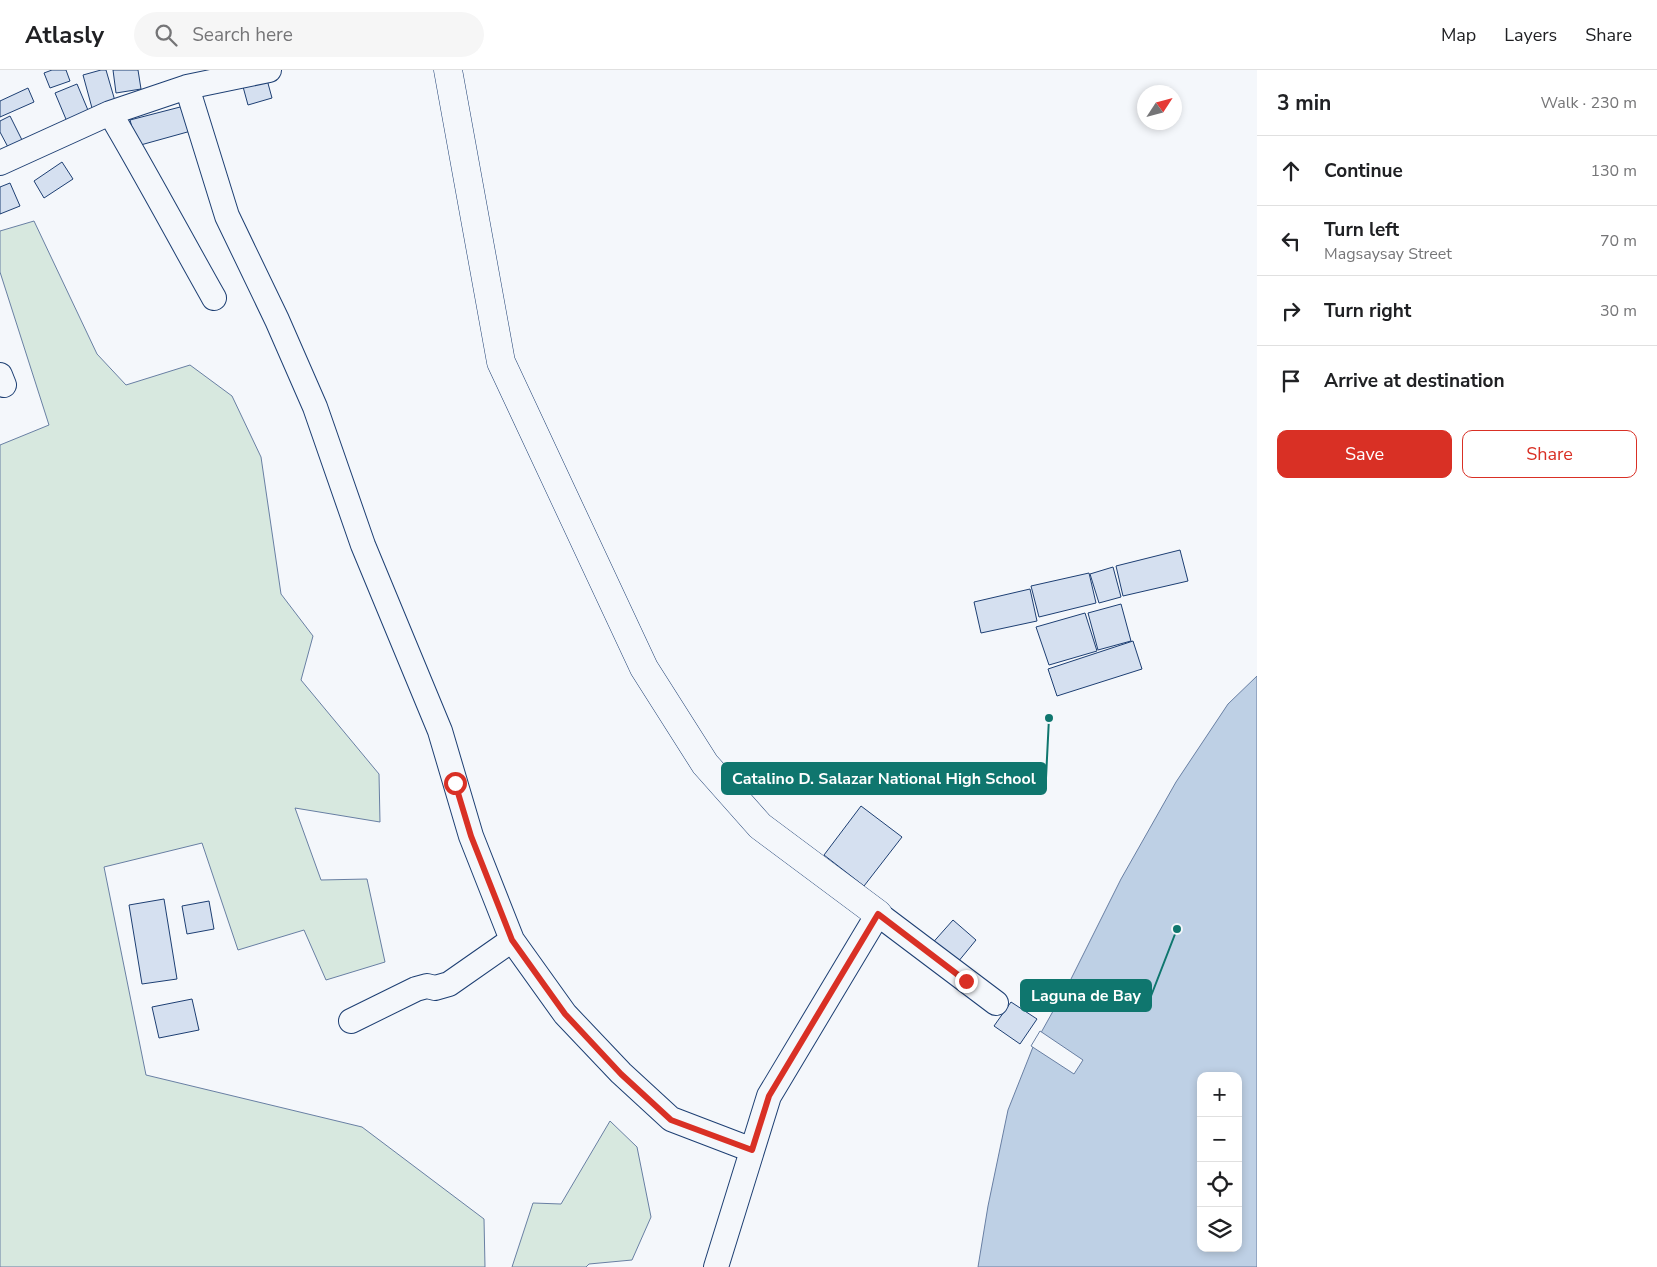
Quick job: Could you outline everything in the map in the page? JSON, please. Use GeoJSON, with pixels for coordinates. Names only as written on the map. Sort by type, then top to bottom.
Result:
{"type":"FeatureCollection","features":[{"type":"Feature","properties":{"kind":"street"},"geometry":{"type":"LineString","coordinates":[[0,162],[110,113],[187,87],[269,70]]}},
{"type":"Feature","properties":{"kind":"street"},"geometry":{"type":"LineString","coordinates":[[448,70],[501,362],[644,668],[705,764],[760,826],[996,1003]]}},
{"type":"Feature","properties":{"kind":"street"},"geometry":{"type":"LineString","coordinates":[[187,87],[227,216],[278,320],[316,407],[363,545],[440,731],[471,836],[512,940],[565,1014],[621,1074],[671,1120],[752,1150]]}},
{"type":"Feature","properties":{"kind":"street"},"geometry":{"type":"LineString","coordinates":[[110,113],[154,188],[162,206],[214,298]]}},
{"type":"Feature","properties":{"kind":"street"},"geometry":{"type":"LineString","coordinates":[[716,1267],[769,1096],[878,914]]}},
{"type":"Feature","properties":{"kind":"street"},"geometry":{"type":"LineString","coordinates":[[351,1021],[416,989],[427,986],[435,988],[449,984],[512,940]]}},
{"type":"Feature","properties":{"kind":"shaded area"},"geometry":{"type":"Polygon","coordinates":[[[34,221],[97,354],[126,385],[190,365],[232,396],[261,457],[281,594],[313,636],[301,680],[379,774],[380,822],[295,808],[321,880],[367,879],[385,962],[326,980],[304,930],[238,950],[202,843],[104,867],[146,1075],[362,1127],[484,1219],[485,1267],[0,1267],[0,445],[49,425],[0,272],[0,231],[34,221]]]}},
{"type":"Feature","properties":{"kind":"shaded area"},"geometry":{"type":"Polygon","coordinates":[[[610,1121],[637,1147],[651,1217],[632,1260],[589,1264],[586,1267],[512,1267],[533,1203],[561,1204],[610,1121]]]}},
{"type":"Feature","properties":{"kind":"water"},"geometry":{"type":"Polygon","coordinates":[[[1257,676],[1257,1267],[978,1267],[988,1206],[1008,1110],[1033,1047],[1071,979],[1121,879],[1176,782],[1228,704],[1257,676]]]}},
{"type":"Feature","properties":{"kind":"pier"},"geometry":{"type":"Polygon","coordinates":[[[1040,1031],[1083,1060],[1074,1074],[1031,1046],[1040,1031]]]}},
{"type":"Feature","properties":{"kind":"building"},"geometry":{"type":"Polygon","coordinates":[[[52,70],[66,70],[70,81],[50,88],[44,73],[52,70]]]}},
{"type":"Feature","properties":{"kind":"building"},"geometry":{"type":"Polygon","coordinates":[[[106,70],[115,101],[92,108],[83,75],[106,70]]]}},
{"type":"Feature","properties":{"kind":"building"},"geometry":{"type":"Polygon","coordinates":[[[113,70],[138,70],[141,89],[116,93],[113,70]]]}},
{"type":"Feature","properties":{"kind":"building"},"geometry":{"type":"Polygon","coordinates":[[[266,76],[272,98],[248,105],[242,83],[266,76]]]}},
{"type":"Feature","properties":{"kind":"building"},"geometry":{"type":"Polygon","coordinates":[[[77,84],[90,115],[68,124],[55,93],[77,84]]]}},
{"type":"Feature","properties":{"kind":"building"},"geometry":{"type":"Polygon","coordinates":[[[28,88],[34,102],[0,117],[0,101],[28,88]]]}},
{"type":"Feature","properties":{"kind":"building"},"geometry":{"type":"Polygon","coordinates":[[[184,106],[191,131],[137,146],[130,120],[184,106]]]}},
{"type":"Feature","properties":{"kind":"building"},"geometry":{"type":"Polygon","coordinates":[[[10,116],[23,142],[9,149],[0,132],[0,121],[10,116]]]}},
{"type":"Feature","properties":{"kind":"building"},"geometry":{"type":"Polygon","coordinates":[[[62,162],[73,179],[44,198],[34,181],[62,162]]]}},
{"type":"Feature","properties":{"kind":"building"},"geometry":{"type":"Polygon","coordinates":[[[10,183],[20,206],[0,214],[0,187],[10,183]]]}},
{"type":"Feature","properties":{"kind":"building"},"geometry":{"type":"Polygon","coordinates":[[[1180,550],[1188,581],[1123,596],[1116,566],[1180,550]]]}},
{"type":"Feature","properties":{"kind":"building"},"geometry":{"type":"Polygon","coordinates":[[[1113,567],[1121,597],[1099,603],[1090,574],[1113,567]]]}},
{"type":"Feature","properties":{"kind":"building"},"geometry":{"type":"Polygon","coordinates":[[[1089,573],[1096,603],[1039,617],[1031,586],[1089,573]]]}},
{"type":"Feature","properties":{"kind":"building"},"geometry":{"type":"Polygon","coordinates":[[[1030,589],[1037,621],[981,633],[974,602],[1030,589]]]}},
{"type":"Feature","properties":{"kind":"building"},"geometry":{"type":"Polygon","coordinates":[[[1121,604],[1131,641],[1098,650],[1088,613],[1121,604]]]}},
{"type":"Feature","properties":{"kind":"building"},"geometry":{"type":"Polygon","coordinates":[[[1085,613],[1097,651],[1049,665],[1036,627],[1085,613]]]}},
{"type":"Feature","properties":{"kind":"building"},"geometry":{"type":"Polygon","coordinates":[[[1133,641],[1142,669],[1057,696],[1048,669],[1133,641]]]}},
{"type":"Feature","properties":{"kind":"building"},"geometry":{"type":"Polygon","coordinates":[[[861,806],[902,837],[864,886],[824,855],[861,806]]]}},
{"type":"Feature","properties":{"kind":"building"},"geometry":{"type":"Polygon","coordinates":[[[164,899],[177,979],[142,984],[129,905],[164,899]]]}},
{"type":"Feature","properties":{"kind":"building"},"geometry":{"type":"Polygon","coordinates":[[[209,901],[214,929],[187,934],[182,906],[209,901]]]}},
{"type":"Feature","properties":{"kind":"building"},"geometry":{"type":"Polygon","coordinates":[[[953,920],[976,940],[953,968],[929,947],[953,920]]]}},
{"type":"Feature","properties":{"kind":"building"},"geometry":{"type":"Polygon","coordinates":[[[192,999],[199,1030],[159,1038],[152,1007],[192,999]]]}},
{"type":"Feature","properties":{"kind":"building"},"geometry":{"type":"Polygon","coordinates":[[[1011,1002],[1037,1019],[1020,1044],[994,1026],[1011,1002]]]}},
{"type":"Feature","properties":{"kind":"place","name":"Catalino D. Salazar National High School"},"geometry":{"type":"Point","coordinates":[1049,718]}},
{"type":"Feature","properties":{"kind":"place","name":"Laguna de Bay"},"geometry":{"type":"Point","coordinates":[1177,929]}},
{"type":"Feature","properties":{"kind":"route"},"geometry":{"type":"LineString","coordinates":[[455,783],[471,836],[512,940],[565,1014],[621,1074],[671,1120],[752,1150],[769,1096],[878,914],[966,981]]}}]}
